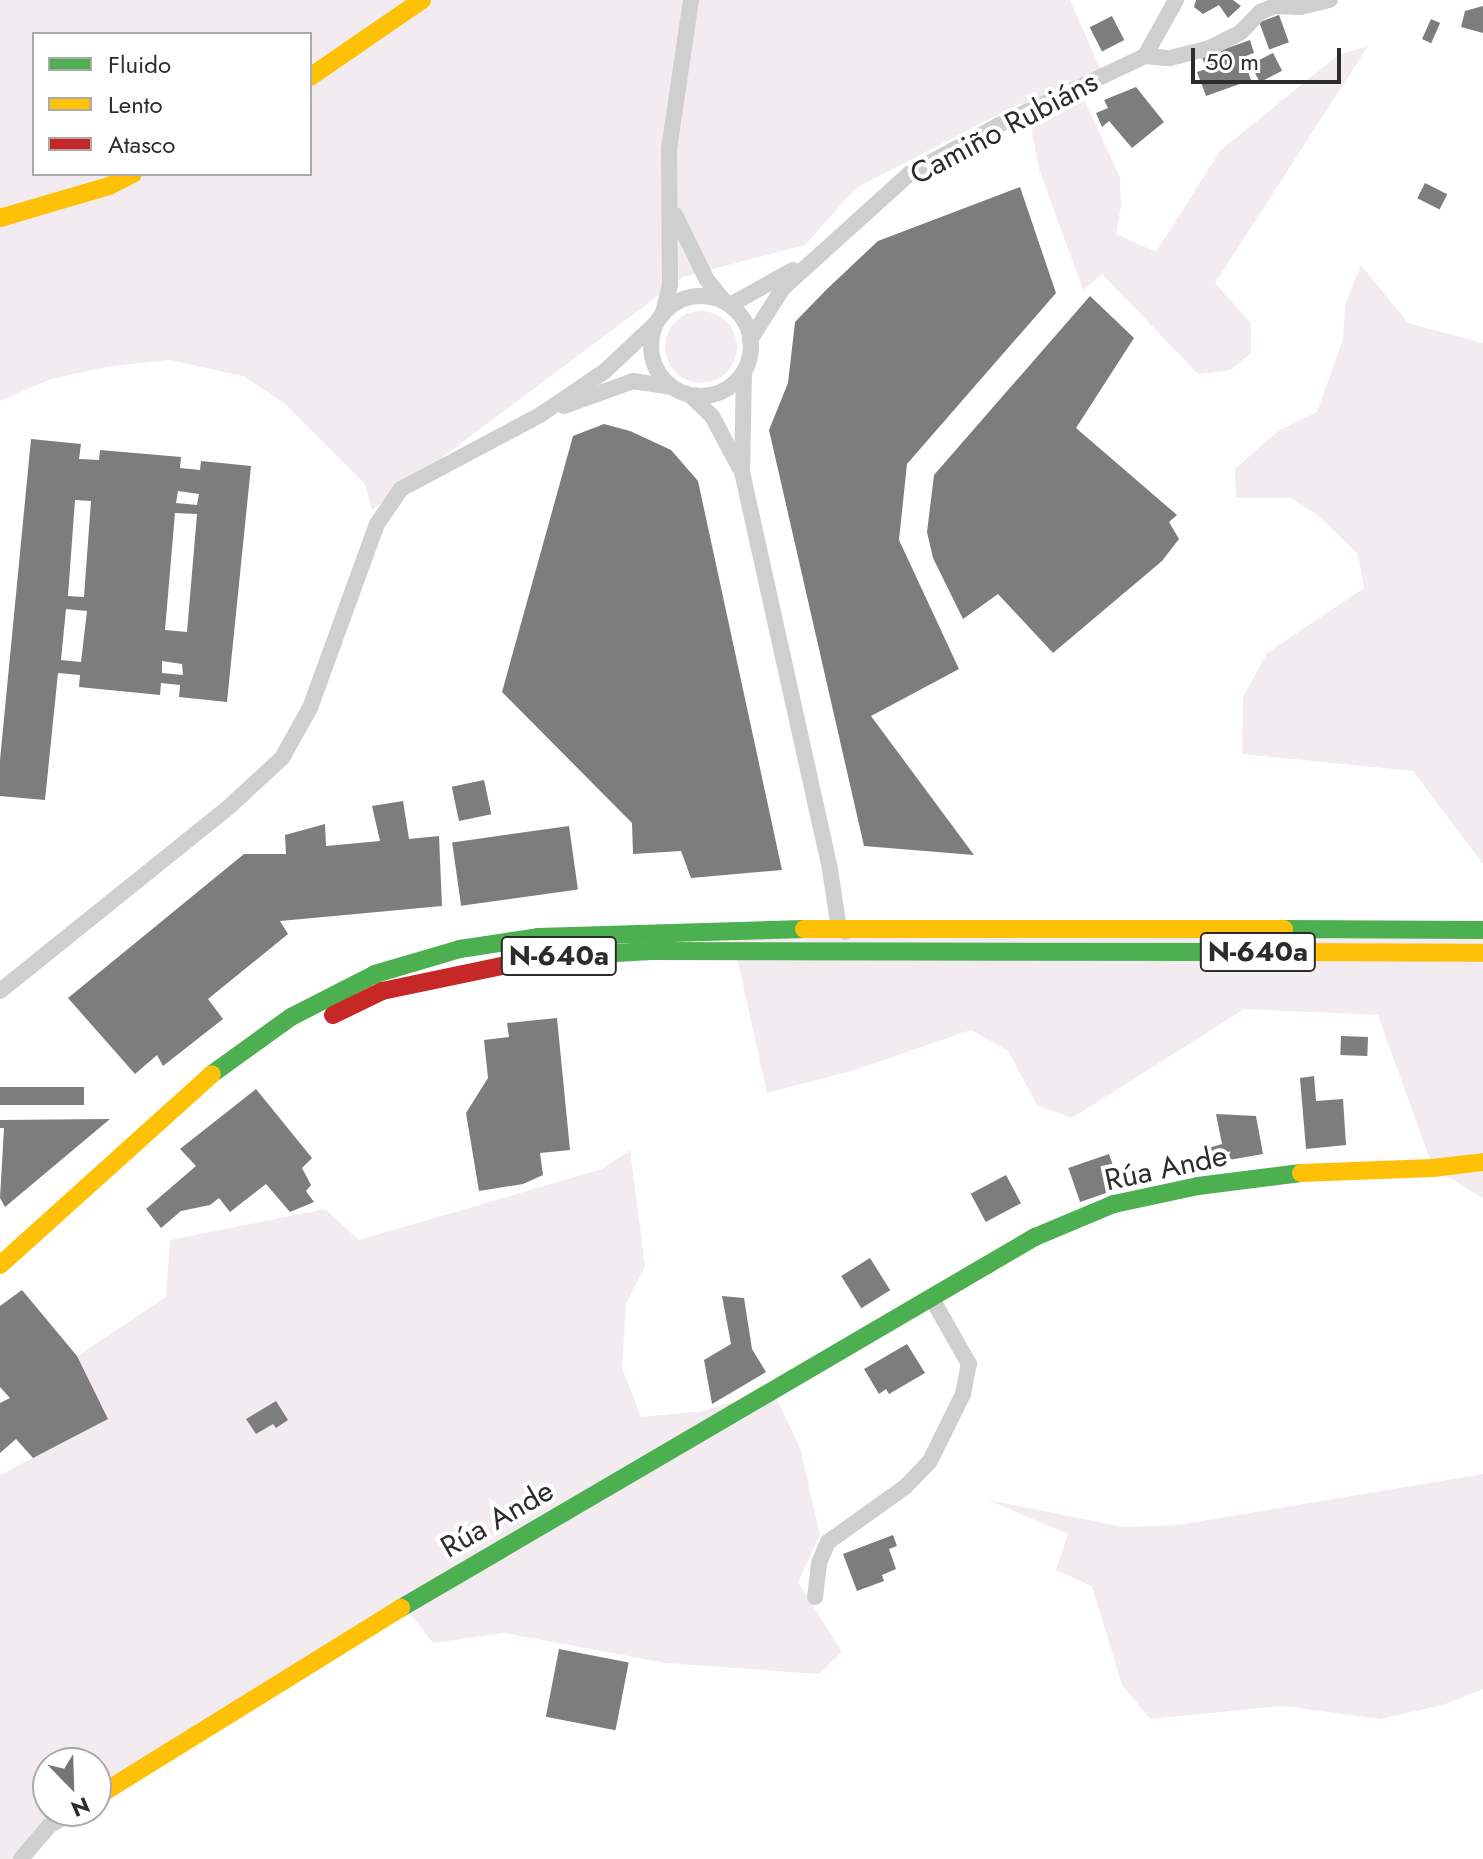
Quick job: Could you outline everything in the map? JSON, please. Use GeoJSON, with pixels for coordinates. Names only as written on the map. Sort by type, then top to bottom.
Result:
{"type":"FeatureCollection","features":[{"type":"Feature","properties":{"kind":"main road"},"geometry":{"type":"LineString","coordinates":[[312,76],[422,0]]}},
{"type":"Feature","properties":{"kind":"main road"},"geometry":{"type":"LineString","coordinates":[[0,218],[109,186],[129,176]]}},
{"type":"Feature","properties":{"kind":"main road","name":"N-640a"},"geometry":{"type":"LineString","coordinates":[[0,1265],[219,1068],[291,1017],[375,974],[460,949],[538,937],[839,928],[1483,930]]}},
{"type":"Feature","properties":{"kind":"main road","name":"N-640a"},"geometry":{"type":"LineString","coordinates":[[134,1147],[226,1077],[288,1038],[368,998],[468,970],[538,957],[651,951],[1483,953]]}},
{"type":"Feature","properties":{"kind":"main road","name":"Rúa Ande"},"geometry":{"type":"LineString","coordinates":[[112,1787],[404,1606],[1035,1237],[1114,1204],[1198,1186],[1296,1173],[1433,1168],[1483,1162]]}},
{"type":"Feature","properties":{"kind":"street"},"geometry":{"type":"LineString","coordinates":[[671,387],[654,365],[651,337],[670,284],[669,149],[691,0]]}},
{"type":"Feature","properties":{"kind":"street"},"geometry":{"type":"LineString","coordinates":[[1176,0],[1145,56],[1170,58],[1210,48],[1241,32],[1260,12],[1275,6],[1301,7],[1330,0]]}},
{"type":"Feature","properties":{"kind":"street","name":"Camiño Rubiáns"},"geometry":{"type":"LineString","coordinates":[[834,242],[909,174],[999,125],[1145,56]]}},
{"type":"Feature","properties":{"kind":"street"},"geometry":{"type":"LineString","coordinates":[[671,202],[680,228],[707,280],[747,327],[750,340]]}},
{"type":"Feature","properties":{"kind":"street"},"geometry":{"type":"LineString","coordinates":[[0,991],[231,805],[282,758],[310,708],[377,524],[401,489],[540,415],[605,371],[676,302],[692,296],[727,304],[761,290],[834,242]]}},
{"type":"Feature","properties":{"kind":"street"},"geometry":{"type":"LineString","coordinates":[[834,242],[783,288],[750,340],[744,371],[742,472],[830,870],[839,928],[857,939],[964,940],[1033,952]]}},
{"type":"Feature","properties":{"kind":"street"},"geometry":{"type":"LineString","coordinates":[[690,395],[715,394],[727,389],[744,371]]}},
{"type":"Feature","properties":{"kind":"street"},"geometry":{"type":"LineString","coordinates":[[540,415],[633,381],[671,387],[690,395],[712,416],[742,472]]}},
{"type":"Feature","properties":{"kind":"street"},"geometry":{"type":"LineString","coordinates":[[538,957],[651,940],[821,940],[839,928]]}},
{"type":"Feature","properties":{"kind":"street"},"geometry":{"type":"LineString","coordinates":[[815,1597],[819,1563],[828,1542],[905,1487],[930,1461],[963,1394],[969,1364],[931,1297]]}},
{"type":"Feature","properties":{"kind":"street"},"geometry":{"type":"LineString","coordinates":[[21,1859],[48,1827]]}},
{"type":"Feature","properties":{"kind":"shaded area"},"geometry":{"type":"Polygon","coordinates":[[[0,0],[1070,0],[1103,75],[1078,87],[1120,177],[1121,206],[1116,234],[1156,252],[1220,151],[1338,55],[1368,46],[1215,283],[1251,323],[1251,353],[1231,370],[1198,374],[1102,274],[1083,290],[1039,169],[1028,111],[1021,103],[856,188],[805,245],[683,277],[372,510],[365,484],[284,403],[243,376],[169,360],[106,367],[51,379],[0,401],[0,0]]]}},
{"type":"Feature","properties":{"kind":"shaded area"},"geometry":{"type":"Polygon","coordinates":[[[1361,265],[1408,323],[1483,343],[1483,864],[1413,771],[1242,754],[1243,697],[1267,653],[1364,588],[1358,554],[1320,517],[1292,498],[1236,498],[1235,469],[1278,431],[1317,412],[1343,339],[1345,305],[1361,265]]]}},
{"type":"Feature","properties":{"kind":"shaded area"},"geometry":{"type":"Polygon","coordinates":[[[708,311],[727,321],[735,333],[735,361],[727,373],[715,381],[694,383],[675,373],[667,361],[665,340],[675,321],[687,313],[708,311]]]}},
{"type":"Feature","properties":{"kind":"shaded area"},"geometry":{"type":"Polygon","coordinates":[[[731,930],[1483,930],[1483,1198],[1433,1168],[1378,1015],[1244,1009],[1072,1118],[1037,1105],[1008,1051],[971,1030],[851,1071],[767,1093],[731,930]]]}},
{"type":"Feature","properties":{"kind":"shaded area"},"geometry":{"type":"Polygon","coordinates":[[[630,1150],[645,1266],[626,1304],[622,1368],[641,1417],[704,1411],[772,1389],[800,1448],[820,1535],[798,1582],[842,1652],[819,1674],[666,1663],[504,1633],[433,1643],[404,1606],[112,1787],[112,1747],[32,1747],[32,1827],[57,1827],[24,1859],[0,1859],[0,1475],[108,1419],[77,1356],[166,1297],[170,1240],[325,1209],[359,1240],[602,1169],[630,1150]]]}},
{"type":"Feature","properties":{"kind":"shaded area"},"geometry":{"type":"Polygon","coordinates":[[[1483,1474],[1483,1689],[1443,1705],[1380,1719],[1283,1706],[1150,1719],[1122,1685],[1092,1586],[1056,1570],[1068,1534],[988,1500],[1124,1527],[1178,1525],[1483,1474]]]}},
{"type":"Feature","properties":{"kind":"building"},"geometry":{"type":"Polygon","coordinates":[[[1196,0],[1233,0],[1241,6],[1228,18],[1219,5],[1203,14],[1194,7],[1196,0]]]}},
{"type":"Feature","properties":{"kind":"building"},"geometry":{"type":"Polygon","coordinates":[[[1483,6],[1483,33],[1461,27],[1465,11],[1483,6]]]}},
{"type":"Feature","properties":{"kind":"building"},"geometry":{"type":"Polygon","coordinates":[[[1279,15],[1289,42],[1269,49],[1259,22],[1279,15]]]}},
{"type":"Feature","properties":{"kind":"building"},"geometry":{"type":"Polygon","coordinates":[[[1112,16],[1124,40],[1102,51],[1090,27],[1112,16]]]}},
{"type":"Feature","properties":{"kind":"building"},"geometry":{"type":"Polygon","coordinates":[[[1431,19],[1440,23],[1431,43],[1422,39],[1431,19]]]}},
{"type":"Feature","properties":{"kind":"building"},"geometry":{"type":"Polygon","coordinates":[[[1250,40],[1254,53],[1243,57],[1251,80],[1206,96],[1197,72],[1206,69],[1202,57],[1250,40]]]}},
{"type":"Feature","properties":{"kind":"building"},"geometry":{"type":"Polygon","coordinates":[[[1273,53],[1282,71],[1260,82],[1251,64],[1273,53]]]}},
{"type":"Feature","properties":{"kind":"building"},"geometry":{"type":"Polygon","coordinates":[[[1136,87],[1164,122],[1132,148],[1109,121],[1102,127],[1096,113],[1108,108],[1104,100],[1136,87]]]}},
{"type":"Feature","properties":{"kind":"building"},"geometry":{"type":"Polygon","coordinates":[[[1425,183],[1447,194],[1440,209],[1417,198],[1425,183]]]}},
{"type":"Feature","properties":{"kind":"building"},"geometry":{"type":"Polygon","coordinates":[[[1020,187],[1056,293],[907,464],[899,540],[959,669],[871,716],[974,855],[864,846],[769,430],[788,383],[795,322],[827,289],[878,241],[1020,187]]]}},
{"type":"Feature","properties":{"kind":"building"},"geometry":{"type":"Polygon","coordinates":[[[1090,296],[1134,338],[1076,428],[1177,515],[1169,522],[1179,539],[1162,561],[1053,653],[998,594],[963,619],[933,558],[927,532],[934,475],[1090,296]]]}},
{"type":"Feature","properties":{"kind":"building"},"geometry":{"type":"Polygon","coordinates":[[[604,424],[630,431],[671,450],[698,481],[782,870],[691,878],[681,851],[633,854],[632,823],[502,692],[573,436],[604,424]]]}},
{"type":"Feature","properties":{"kind":"building"},"geometry":{"type":"Polygon","coordinates":[[[31,439],[81,444],[79,459],[99,460],[100,450],[181,457],[180,468],[200,470],[201,461],[251,466],[227,702],[179,697],[180,685],[161,683],[160,695],[79,687],[80,675],[58,673],[45,800],[0,796],[0,760],[31,439]],[[178,491],[176,503],[197,505],[199,494],[178,491]],[[75,500],[68,596],[84,597],[91,501],[75,500]],[[175,513],[165,630],[187,632],[197,514],[175,513]],[[66,609],[61,660],[81,662],[87,611],[66,609]],[[162,661],[162,673],[183,675],[182,664],[162,661]]]}},
{"type":"Feature","properties":{"kind":"building"},"geometry":{"type":"Polygon","coordinates":[[[484,780],[491,814],[459,821],[452,787],[484,780]]]}},
{"type":"Feature","properties":{"kind":"building"},"geometry":{"type":"Polygon","coordinates":[[[403,801],[409,839],[439,836],[442,906],[280,921],[288,934],[208,999],[223,1019],[163,1066],[157,1055],[135,1074],[68,998],[244,854],[286,854],[285,835],[325,824],[326,846],[380,841],[372,806],[403,801]]]}},
{"type":"Feature","properties":{"kind":"building"},"geometry":{"type":"Polygon","coordinates":[[[569,826],[578,889],[461,906],[452,842],[569,826]]]}},
{"type":"Feature","properties":{"kind":"building"},"geometry":{"type":"Polygon","coordinates":[[[557,1018],[570,1150],[540,1153],[543,1175],[523,1184],[479,1191],[466,1113],[488,1078],[484,1040],[509,1037],[507,1023],[557,1018]]]}},
{"type":"Feature","properties":{"kind":"building"},"geometry":{"type":"Polygon","coordinates":[[[1341,1036],[1368,1037],[1367,1056],[1340,1055],[1341,1036]]]}},
{"type":"Feature","properties":{"kind":"building"},"geometry":{"type":"Polygon","coordinates":[[[1314,1076],[1316,1101],[1343,1099],[1346,1145],[1306,1149],[1300,1078],[1314,1076]]]}},
{"type":"Feature","properties":{"kind":"building"},"geometry":{"type":"Polygon","coordinates":[[[0,1087],[84,1087],[84,1105],[0,1105],[0,1087]]]}},
{"type":"Feature","properties":{"kind":"building"},"geometry":{"type":"Polygon","coordinates":[[[256,1089],[312,1158],[302,1168],[311,1185],[306,1191],[314,1202],[290,1212],[266,1184],[230,1212],[219,1198],[210,1205],[181,1211],[161,1228],[146,1209],[196,1166],[180,1149],[256,1089]]]}},
{"type":"Feature","properties":{"kind":"building"},"geometry":{"type":"Polygon","coordinates":[[[1216,1114],[1256,1116],[1263,1154],[1206,1164],[1208,1148],[1222,1144],[1216,1114]]]}},
{"type":"Feature","properties":{"kind":"building"},"geometry":{"type":"Polygon","coordinates":[[[110,1119],[5,1207],[0,1198],[4,1128],[0,1128],[0,1120],[110,1119]]]}},
{"type":"Feature","properties":{"kind":"building"},"geometry":{"type":"Polygon","coordinates":[[[1109,1154],[1121,1188],[1080,1202],[1068,1168],[1109,1154]]]}},
{"type":"Feature","properties":{"kind":"building"},"geometry":{"type":"Polygon","coordinates":[[[1006,1175],[1021,1203],[986,1222],[971,1194],[1006,1175]]]}},
{"type":"Feature","properties":{"kind":"building"},"geometry":{"type":"Polygon","coordinates":[[[870,1258],[890,1290],[861,1308],[841,1276],[870,1258]]]}},
{"type":"Feature","properties":{"kind":"building"},"geometry":{"type":"Polygon","coordinates":[[[22,1290],[77,1356],[108,1419],[33,1458],[16,1439],[0,1453],[0,1403],[10,1398],[0,1387],[0,1306],[22,1290]]]}},
{"type":"Feature","properties":{"kind":"building"},"geometry":{"type":"Polygon","coordinates":[[[722,1296],[744,1298],[752,1349],[766,1372],[712,1404],[704,1360],[731,1344],[722,1296]]]}},
{"type":"Feature","properties":{"kind":"building"},"geometry":{"type":"Polygon","coordinates":[[[907,1344],[925,1373],[889,1394],[886,1389],[879,1394],[864,1369],[907,1344]]]}},
{"type":"Feature","properties":{"kind":"building"},"geometry":{"type":"Polygon","coordinates":[[[276,1401],[288,1420],[276,1428],[273,1424],[256,1434],[246,1419],[276,1401]]]}},
{"type":"Feature","properties":{"kind":"building"},"geometry":{"type":"Polygon","coordinates":[[[893,1535],[897,1546],[889,1549],[896,1569],[882,1575],[884,1581],[857,1591],[843,1554],[893,1535]]]}},
{"type":"Feature","properties":{"kind":"building"},"geometry":{"type":"Polygon","coordinates":[[[559,1649],[629,1663],[616,1730],[546,1717],[559,1649]]]}},
{"type":"Feature","properties":{"kind":"traffic: fast"},"geometry":{"type":"LineString","coordinates":[[212,1074],[291,1017],[375,974],[460,949],[538,937],[804,929]]}},
{"type":"Feature","properties":{"kind":"traffic: fast"},"geometry":{"type":"LineString","coordinates":[[1284,929],[1483,930]]}},
{"type":"Feature","properties":{"kind":"traffic: fast"},"geometry":{"type":"LineString","coordinates":[[545,957],[651,951],[1235,952]]}},
{"type":"Feature","properties":{"kind":"traffic: fast"},"geometry":{"type":"LineString","coordinates":[[401,1608],[1035,1237],[1114,1204],[1198,1186],[1301,1173]]}},
{"type":"Feature","properties":{"kind":"traffic: slow"},"geometry":{"type":"LineString","coordinates":[[312,76],[422,0]]}},
{"type":"Feature","properties":{"kind":"traffic: slow"},"geometry":{"type":"LineString","coordinates":[[0,218],[109,186],[129,176]]}},
{"type":"Feature","properties":{"kind":"traffic: slow"},"geometry":{"type":"LineString","coordinates":[[804,929],[1284,929]]}},
{"type":"Feature","properties":{"kind":"traffic: slow"},"geometry":{"type":"LineString","coordinates":[[1235,952],[1483,953]]}},
{"type":"Feature","properties":{"kind":"traffic: slow"},"geometry":{"type":"LineString","coordinates":[[0,1265],[212,1074]]}},
{"type":"Feature","properties":{"kind":"traffic: slow"},"geometry":{"type":"LineString","coordinates":[[1301,1173],[1433,1168],[1483,1162]]}},
{"type":"Feature","properties":{"kind":"traffic: slow"},"geometry":{"type":"LineString","coordinates":[[112,1787],[401,1608]]}},
{"type":"Feature","properties":{"kind":"traffic: jam"},"geometry":{"type":"LineString","coordinates":[[333,1015],[382,991],[545,957]]}}]}
